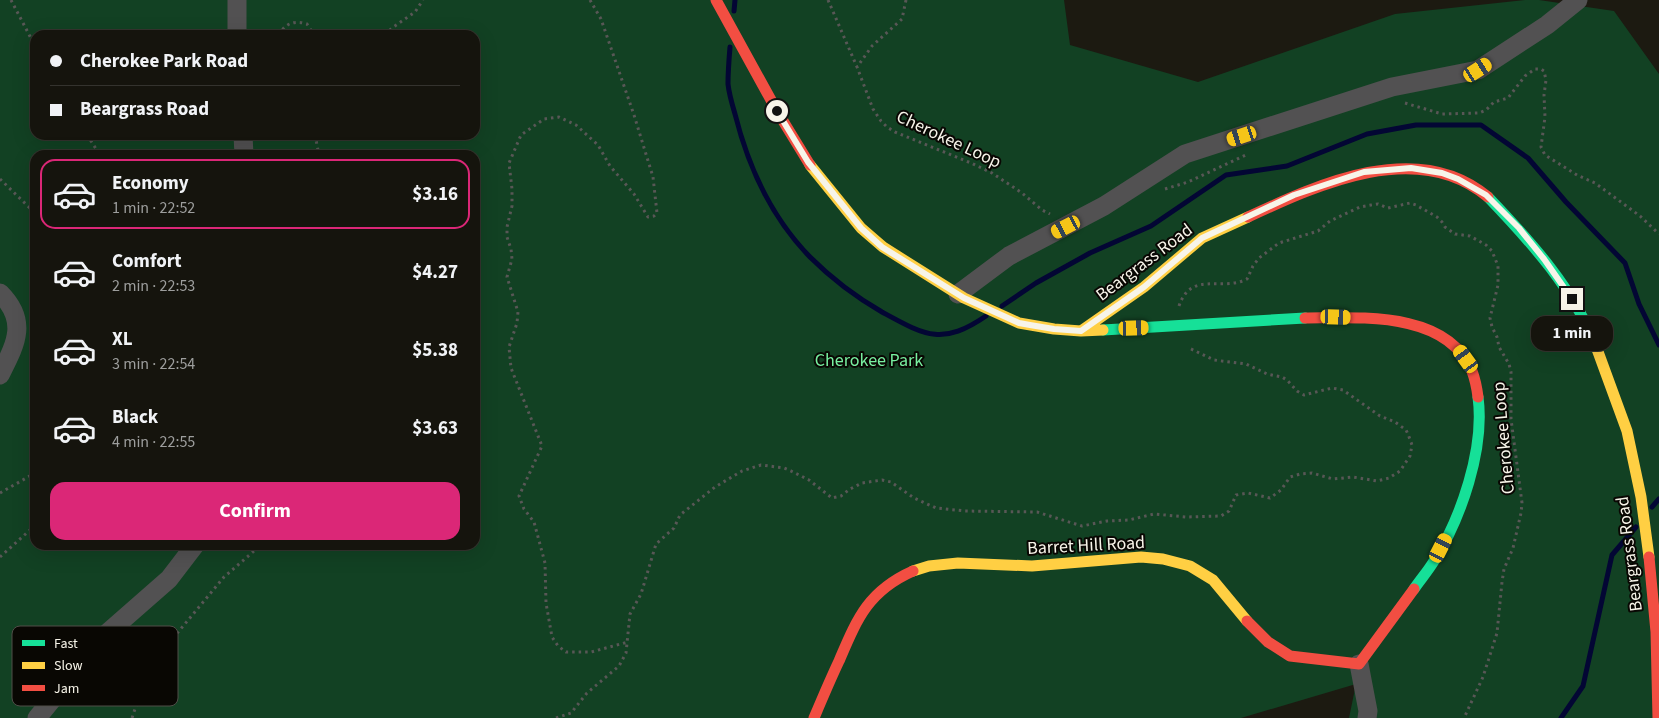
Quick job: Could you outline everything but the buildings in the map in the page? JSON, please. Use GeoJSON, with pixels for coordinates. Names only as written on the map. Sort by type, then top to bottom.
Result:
{"type":"FeatureCollection","features":[{"type":"Feature","properties":{"kind":"street"},"geometry":{"type":"LineString","coordinates":[[237,0],[237,30]]}},
{"type":"Feature","properties":{"kind":"street"},"geometry":{"type":"LineString","coordinates":[[716,0],[777,111],[808,162],[861,228],[882,247],[961,296],[1019,323],[1041,328],[1081,331],[1303,318],[1363,318],[1401,322],[1430,330],[1452,343],[1466,359],[1472,371],[1479,406],[1477,443],[1468,483],[1454,522],[1434,561],[1359,664],[1368,711],[1367,718]]}},
{"type":"Feature","properties":{"kind":"street"},"geometry":{"type":"LineString","coordinates":[[961,296],[1009,256],[1120,197],[1185,154],[1392,87],[1478,70],[1547,25],[1578,0]]}},
{"type":"Feature","properties":{"kind":"street","name":"Beargrass Road"},"geometry":{"type":"LineString","coordinates":[[1081,331],[1144,287],[1202,238],[1294,195],[1364,172],[1411,168],[1442,173],[1458,179],[1486,195],[1519,228],[1563,286],[1588,326],[1627,431],[1641,497],[1648,547],[1656,632],[1658,718]]}},
{"type":"Feature","properties":{"kind":"street"},"geometry":{"type":"LineString","coordinates":[[0,294],[12,311],[17,330],[17,338],[0,376]]}},
{"type":"Feature","properties":{"kind":"street"},"geometry":{"type":"LineString","coordinates":[[115,626],[169,579],[191,550]]}},
{"type":"Feature","properties":{"kind":"street","name":"Barret Hill Road"},"geometry":{"type":"LineString","coordinates":[[814,718],[852,628],[865,607],[876,595],[902,576],[944,563],[1030,566],[1146,557],[1186,565],[1204,573],[1212,580],[1265,641],[1280,652],[1290,656],[1359,664]]}},
{"type":"Feature","properties":{"kind":"street"},"geometry":{"type":"LineString","coordinates":[[37,718],[47,706]]}},
{"type":"Feature","properties":{"kind":"path"},"geometry":{"type":"LineString","coordinates":[[11,0],[30,36]]}},
{"type":"Feature","properties":{"kind":"path"},"geometry":{"type":"LineString","coordinates":[[390,30],[415,12],[423,0]]}},
{"type":"Feature","properties":{"kind":"path"},"geometry":{"type":"LineString","coordinates":[[590,0],[601,19],[637,124],[653,177],[657,213],[654,216],[648,217],[634,194],[610,166],[598,145],[576,125],[559,117],[552,118],[544,120],[521,135],[509,163],[512,206],[506,227],[512,259],[507,276],[518,312],[509,347],[511,368],[542,446],[519,496],[524,509],[534,522],[545,562],[546,603],[552,637],[558,646],[566,652],[591,652],[628,642]]}},
{"type":"Feature","properties":{"kind":"path","name":"Cherokee Loop"},"geometry":{"type":"LineString","coordinates":[[828,0],[873,109],[881,122],[895,132],[992,173],[1050,214],[1080,219]]}},
{"type":"Feature","properties":{"kind":"path"},"geometry":{"type":"LineString","coordinates":[[857,68],[872,46],[902,19],[906,0]]}},
{"type":"Feature","properties":{"kind":"path"},"geometry":{"type":"LineString","coordinates":[[283,30],[288,24],[300,22],[308,24],[311,30]]}},
{"type":"Feature","properties":{"kind":"path"},"geometry":{"type":"LineString","coordinates":[[1402,103],[1442,114],[1479,112],[1486,110],[1494,102],[1508,98],[1525,76],[1532,71],[1541,69],[1546,80],[1542,151],[1545,155],[1577,175],[1595,183],[1640,216],[1659,234]]}},
{"type":"Feature","properties":{"kind":"path"},"geometry":{"type":"LineString","coordinates":[[1164,190],[1188,182],[1253,151]]}},
{"type":"Feature","properties":{"kind":"path"},"geometry":{"type":"LineString","coordinates":[[0,178],[30,208]]}},
{"type":"Feature","properties":{"kind":"path","name":"Cherokee Loop"},"geometry":{"type":"LineString","coordinates":[[1174,327],[1180,305],[1188,290],[1202,284],[1224,285],[1243,282],[1247,279],[1259,258],[1271,248],[1279,243],[1318,231],[1330,220],[1360,207],[1378,204],[1384,207],[1394,207],[1410,203],[1436,217],[1455,234],[1470,236],[1486,245],[1492,251],[1497,260],[1498,284],[1490,318],[1499,347],[1509,364],[1511,372],[1511,419],[1522,513],[1513,548],[1504,569],[1497,633],[1483,677],[1464,718]]}},
{"type":"Feature","properties":{"kind":"path"},"geometry":{"type":"LineString","coordinates":[[556,718],[571,713],[587,693],[619,666],[626,653],[630,614],[641,594],[656,544],[674,528],[680,515],[715,487],[742,471],[761,466],[784,468],[809,480],[832,498],[841,496],[862,483],[882,480],[891,482],[914,498],[936,508],[965,511],[1037,512],[1070,524],[1082,526],[1107,521],[1129,520],[1154,514],[1186,517],[1221,516],[1229,510],[1236,495],[1248,493],[1270,498],[1281,490],[1286,481],[1296,475],[1312,473],[1333,479],[1353,477],[1377,481],[1396,474],[1404,467],[1410,456],[1412,445],[1406,430],[1395,422],[1380,416],[1343,390],[1332,388],[1308,395],[1300,394],[1282,377],[1267,374],[1246,364],[1214,360],[1179,343],[1174,338],[1174,327]]}},
{"type":"Feature","properties":{"kind":"path"},"geometry":{"type":"LineString","coordinates":[[0,493],[30,476]]}},
{"type":"Feature","properties":{"kind":"path"},"geometry":{"type":"LineString","coordinates":[[0,557],[30,530]]}},
{"type":"Feature","properties":{"kind":"path"},"geometry":{"type":"LineString","coordinates":[[178,633],[224,578],[255,550]]}},
{"type":"Feature","properties":{"kind":"path"},"geometry":{"type":"LineString","coordinates":[[132,718],[136,706]]}},
{"type":"Feature","properties":{"kind":"green space","name":"Cherokee Park"},"geometry":{"type":"Polygon","coordinates":[[[0,0],[1064,0],[1070,45],[1198,82],[1395,14],[1525,0],[1539,0],[1614,11],[1659,74],[1659,718],[1349,718],[1356,684],[1241,718],[0,718],[0,0]]]}},
{"type":"Feature","properties":{"kind":"waterway"},"geometry":{"type":"LineString","coordinates":[[734,11],[735,0]]}},
{"type":"Feature","properties":{"kind":"waterway"},"geometry":{"type":"LineString","coordinates":[[730,47],[728,88],[740,133],[754,172],[784,226],[810,257],[863,300],[882,312],[923,332],[945,334],[957,331],[986,316]]}},
{"type":"Feature","properties":{"kind":"waterway"},"geometry":{"type":"LineString","coordinates":[[1002,306],[1036,283],[1090,253],[1151,226],[1226,175],[1287,166],[1367,134],[1416,125],[1481,125],[1528,158],[1566,202],[1625,263],[1639,304],[1659,345]]}},
{"type":"Feature","properties":{"kind":"waterway"},"geometry":{"type":"LineString","coordinates":[[1652,507],[1659,499]]}},
{"type":"Feature","properties":{"kind":"waterway"},"geometry":{"type":"LineString","coordinates":[[1561,718],[1583,686],[1612,555],[1636,527]]}},
{"type":"Feature","properties":{"kind":"traffic: fast"},"geometry":{"type":"LineString","coordinates":[[1488,197],[1536,249],[1564,287],[1588,327],[1597,349]]}},
{"type":"Feature","properties":{"kind":"traffic: fast"},"geometry":{"type":"LineString","coordinates":[[1103,330],[1305,318]]}},
{"type":"Feature","properties":{"kind":"traffic: fast"},"geometry":{"type":"LineString","coordinates":[[1414,589],[1432,565],[1444,544],[1462,504],[1469,482],[1478,439],[1478,397]]}},
{"type":"Feature","properties":{"kind":"traffic: slow"},"geometry":{"type":"LineString","coordinates":[[810,165],[861,228],[883,247],[964,298],[1019,323],[1054,329],[1103,330]]}},
{"type":"Feature","properties":{"kind":"traffic: slow"},"geometry":{"type":"LineString","coordinates":[[1081,331],[1144,287],[1202,238],[1248,217]]}},
{"type":"Feature","properties":{"kind":"traffic: slow"},"geometry":{"type":"LineString","coordinates":[[1597,349],[1627,431],[1641,497],[1649,557]]}},
{"type":"Feature","properties":{"kind":"traffic: slow"},"geometry":{"type":"LineString","coordinates":[[913,571],[929,566],[958,563],[1032,566],[1141,557],[1163,559],[1190,566],[1213,580],[1247,621]]}},
{"type":"Feature","properties":{"kind":"traffic: jam"},"geometry":{"type":"LineString","coordinates":[[716,0],[777,111],[810,165]]}},
{"type":"Feature","properties":{"kind":"traffic: jam"},"geometry":{"type":"LineString","coordinates":[[1248,217],[1276,204],[1337,181],[1368,172],[1400,169],[1431,171],[1461,180],[1488,197]]}},
{"type":"Feature","properties":{"kind":"traffic: jam"},"geometry":{"type":"LineString","coordinates":[[1305,318],[1375,319],[1422,327],[1443,337],[1460,351],[1472,371],[1478,397]]}},
{"type":"Feature","properties":{"kind":"traffic: jam"},"geometry":{"type":"LineString","coordinates":[[1649,557],[1656,632],[1658,718]]}},
{"type":"Feature","properties":{"kind":"traffic: jam"},"geometry":{"type":"LineString","coordinates":[[814,718],[858,619],[875,597],[885,588],[913,571]]}},
{"type":"Feature","properties":{"kind":"traffic: jam"},"geometry":{"type":"LineString","coordinates":[[1247,621],[1268,642],[1290,656],[1359,664],[1414,589]]}},
{"type":"Feature","properties":{"kind":"route"},"geometry":{"type":"LineString","coordinates":[[777,111],[808,162],[861,228],[882,247],[964,298],[1019,323],[1041,328],[1081,331],[1144,287],[1202,238],[1294,195],[1364,172],[1411,168],[1442,173],[1458,179],[1486,195],[1519,228],[1572,299]]}}]}
